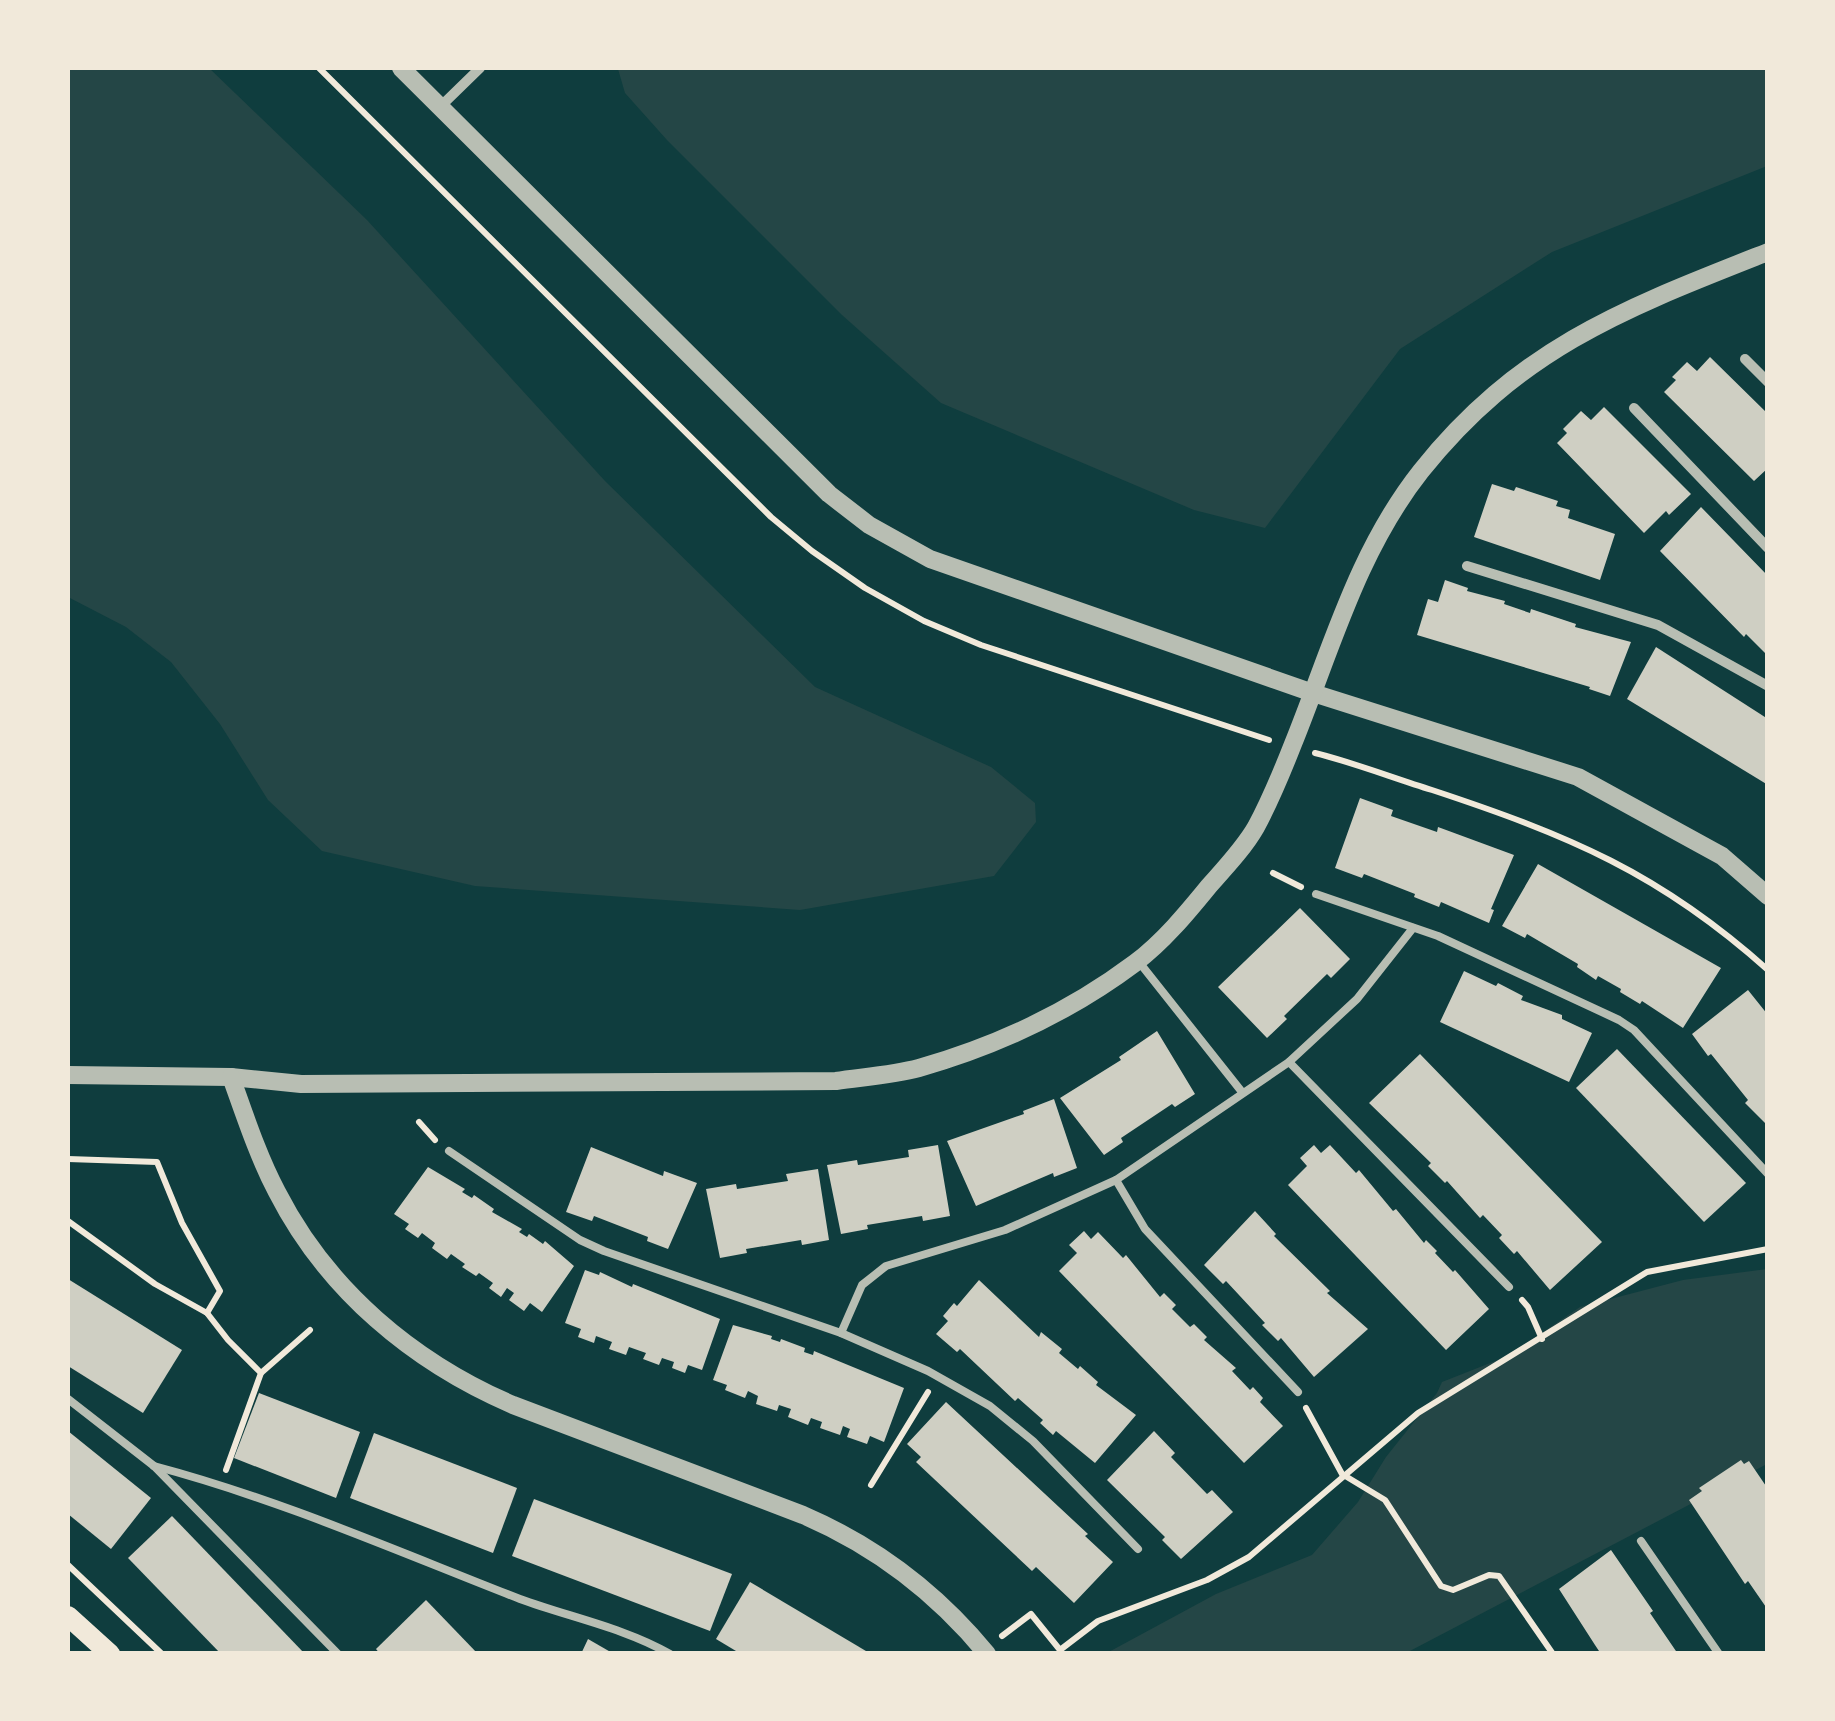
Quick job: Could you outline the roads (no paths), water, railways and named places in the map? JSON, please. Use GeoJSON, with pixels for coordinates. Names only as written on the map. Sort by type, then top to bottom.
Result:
{"type":"FeatureCollection","features":[{"type":"Feature","properties":{"kind":"main road"},"geometry":{"type":"LineString","coordinates":[[68,1616],[110,1654]]}},
{"type":"Feature","properties":{"kind":"street"},"geometry":{"type":"LineString","coordinates":[[402,68],[829,494],[869,526],[930,559],[1312,693],[1578,777],[1722,856],[1768,896]]}},
{"type":"Feature","properties":{"kind":"street"},"geometry":{"type":"LineString","coordinates":[[440,106],[480,68]]}},
{"type":"Feature","properties":{"kind":"street"},"geometry":{"type":"LineString","coordinates":[[68,1075],[230,1078],[301,1084],[836,1080],[915,1069],[994,1043],[1072,1004],[1138,961],[1184,916],[1255,829],[1366,554],[1418,474],[1476,412],[1535,361],[1630,306],[1768,252]]}},
{"type":"Feature","properties":{"kind":"street"},"geometry":{"type":"LineString","coordinates":[[1746,359],[1768,382]]}},
{"type":"Feature","properties":{"kind":"street"},"geometry":{"type":"LineString","coordinates":[[1634,408],[1768,548]]}},
{"type":"Feature","properties":{"kind":"street"},"geometry":{"type":"LineString","coordinates":[[1467,566],[1658,625],[1768,686]]}},
{"type":"Feature","properties":{"kind":"street"},"geometry":{"type":"LineString","coordinates":[[230,1078],[261,1159],[294,1222],[330,1274],[404,1343],[470,1386],[513,1406],[804,1514],[844,1534],[922,1587],[985,1652]]}},
{"type":"Feature","properties":{"kind":"lane"},"geometry":{"type":"LineString","coordinates":[[1316,894],[1438,936],[1619,1020],[1648,1044],[1768,1174]]}},
{"type":"Feature","properties":{"kind":"lane"},"geometry":{"type":"LineString","coordinates":[[842,1333],[862,1284],[886,1266],[1006,1230],[1116,1180],[1288,1062],[1356,998],[1414,928]]}},
{"type":"Feature","properties":{"kind":"lane"},"geometry":{"type":"LineString","coordinates":[[1138,961],[1242,1092]]}},
{"type":"Feature","properties":{"kind":"lane"},"geometry":{"type":"LineString","coordinates":[[1288,1062],[1509,1288]]}},
{"type":"Feature","properties":{"kind":"lane"},"geometry":{"type":"LineString","coordinates":[[449,1151],[580,1240],[604,1251],[842,1333],[928,1370],[990,1406],[1033,1441],[1138,1550]]}},
{"type":"Feature","properties":{"kind":"lane"},"geometry":{"type":"LineString","coordinates":[[1116,1180],[1145,1229],[1298,1392]]}},
{"type":"Feature","properties":{"kind":"lane"},"geometry":{"type":"LineString","coordinates":[[68,1399],[154,1466],[338,1654]]}},
{"type":"Feature","properties":{"kind":"lane"},"geometry":{"type":"LineString","coordinates":[[154,1466],[221,1484],[670,1654]]}},
{"type":"Feature","properties":{"kind":"lane"},"geometry":{"type":"LineString","coordinates":[[1641,1541],[1719,1654]]}}]}
